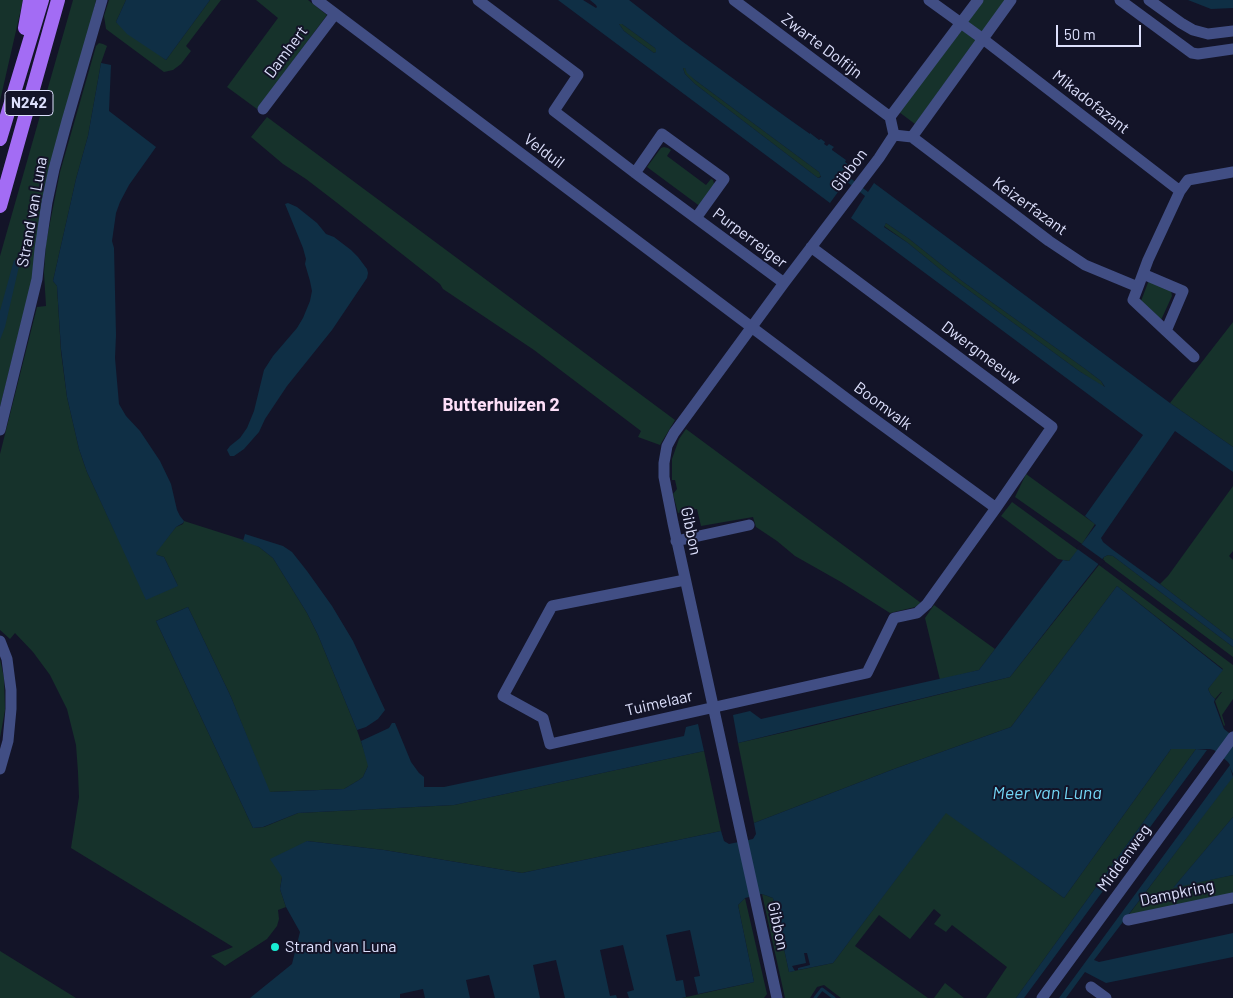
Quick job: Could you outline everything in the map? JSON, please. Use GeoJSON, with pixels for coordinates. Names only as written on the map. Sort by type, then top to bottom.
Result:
{"type":"FeatureCollection","features":[{"type":"Feature","properties":{"kind":"main road","name":"N242"},"geometry":{"type":"LineString","coordinates":[[17,81],[30,0]]}},
{"type":"Feature","properties":{"kind":"main road","name":"N242"},"geometry":{"type":"LineString","coordinates":[[0,139],[42,0]]}},
{"type":"Feature","properties":{"kind":"main road","name":"N242"},"geometry":{"type":"LineString","coordinates":[[0,206],[58,0]]}},
{"type":"Feature","properties":{"kind":"street","name":"Strand van Luna"},"geometry":{"type":"LineString","coordinates":[[0,430],[37,279],[47,202],[54,169],[102,0]]}},
{"type":"Feature","properties":{"kind":"street","name":"Velduil"},"geometry":{"type":"LineString","coordinates":[[317,0],[752,327]]}},
{"type":"Feature","properties":{"kind":"street","name":"Purperreiger"},"geometry":{"type":"LineString","coordinates":[[478,0],[578,75],[554,111],[784,284]]}},
{"type":"Feature","properties":{"kind":"street","name":"Zwarte Dolfijn"},"geometry":{"type":"LineString","coordinates":[[734,0],[890,117]]}},
{"type":"Feature","properties":{"kind":"street"},"geometry":{"type":"LineString","coordinates":[[929,0],[983,39]]}},
{"type":"Feature","properties":{"kind":"street"},"geometry":{"type":"LineString","coordinates":[[978,0],[890,117],[894,135],[912,137],[1011,0]]}},
{"type":"Feature","properties":{"kind":"street"},"geometry":{"type":"LineString","coordinates":[[1120,0],[1192,52],[1198,54],[1233,49]]}},
{"type":"Feature","properties":{"kind":"street"},"geometry":{"type":"LineString","coordinates":[[1149,0],[1193,30],[1208,34],[1233,31]]}},
{"type":"Feature","properties":{"kind":"street","name":"Damhert"},"geometry":{"type":"LineString","coordinates":[[263,109],[335,14]]}},
{"type":"Feature","properties":{"kind":"street","name":"Mikadofazant"},"geometry":{"type":"LineString","coordinates":[[983,39],[1180,191]]}},
{"type":"Feature","properties":{"kind":"street","name":"Purperreiger"},"geometry":{"type":"LineString","coordinates":[[635,173],[662,134],[724,179],[696,218]]}},
{"type":"Feature","properties":{"kind":"street","name":"Gibbon"},"geometry":{"type":"LineString","coordinates":[[776,998],[676,541],[664,477],[664,463],[667,446],[674,433],[879,158],[894,135]]}},
{"type":"Feature","properties":{"kind":"street","name":"Keizerfazant"},"geometry":{"type":"LineString","coordinates":[[912,137],[1049,241],[1085,265],[1138,287]]}},
{"type":"Feature","properties":{"kind":"street"},"geometry":{"type":"LineString","coordinates":[[1194,357],[1133,300],[1180,191],[1188,180],[1233,172]]}},
{"type":"Feature","properties":{"kind":"street","name":"Dwergmeeuw"},"geometry":{"type":"LineString","coordinates":[[811,247],[1052,427],[996,508]]}},
{"type":"Feature","properties":{"kind":"street"},"geometry":{"type":"LineString","coordinates":[[1143,274],[1183,291],[1166,331]]}},
{"type":"Feature","properties":{"kind":"street","name":"Boomvalk"},"geometry":{"type":"LineString","coordinates":[[752,327],[996,508]]}},
{"type":"Feature","properties":{"kind":"street","name":"Tuimelaar"},"geometry":{"type":"LineString","coordinates":[[685,580],[552,606],[504,696],[543,718],[550,744],[867,673],[894,618],[917,613],[921,610],[996,508]]}},
{"type":"Feature","properties":{"kind":"street"},"geometry":{"type":"LineString","coordinates":[[676,541],[749,526]]}},
{"type":"Feature","properties":{"kind":"street"},"geometry":{"type":"LineString","coordinates":[[0,641],[7,659],[11,690],[8,741],[0,769]]}},
{"type":"Feature","properties":{"kind":"street","name":"Middenweg"},"geometry":{"type":"LineString","coordinates":[[1042,998],[1233,737]]}},
{"type":"Feature","properties":{"kind":"street","name":"Dampkring"},"geometry":{"type":"LineString","coordinates":[[1128,920],[1233,898]]}},
{"type":"Feature","properties":{"kind":"street"},"geometry":{"type":"LineString","coordinates":[[1091,987],[1106,998]]}},
{"type":"Feature","properties":{"kind":"green space"},"geometry":{"type":"Polygon","coordinates":[[[0,0],[23,0],[0,101],[0,0]]]}},
{"type":"Feature","properties":{"kind":"green space"},"geometry":{"type":"Polygon","coordinates":[[[73,0],[96,0],[32,280],[0,407],[0,256],[73,0]]]}},
{"type":"Feature","properties":{"kind":"green space"},"geometry":{"type":"Polygon","coordinates":[[[109,0],[126,0],[116,22],[166,60],[210,0],[221,0],[186,46],[191,51],[181,64],[173,70],[164,72],[106,29],[104,16],[109,0]]]}},
{"type":"Feature","properties":{"kind":"green space"},"geometry":{"type":"Polygon","coordinates":[[[256,0],[308,0],[327,15],[257,109],[227,87],[278,18],[256,0]]]}},
{"type":"Feature","properties":{"kind":"green space"},"geometry":{"type":"Polygon","coordinates":[[[982,0],[1006,0],[982,32],[967,22],[982,0]]]}},
{"type":"Feature","properties":{"kind":"green space"},"geometry":{"type":"Polygon","coordinates":[[[619,24],[622,24],[655,48],[656,52],[654,53],[624,31],[619,24]]]}},
{"type":"Feature","properties":{"kind":"green space"},"geometry":{"type":"Polygon","coordinates":[[[962,30],[975,39],[975,41],[915,124],[899,112],[962,30]]]}},
{"type":"Feature","properties":{"kind":"green space"},"geometry":{"type":"Polygon","coordinates":[[[99,43],[107,46],[101,63],[88,136],[76,179],[53,281],[57,286],[61,352],[67,397],[79,449],[87,472],[115,532],[178,586],[164,557],[155,553],[176,527],[183,524],[184,521],[250,542],[273,558],[307,613],[318,635],[368,762],[363,777],[344,789],[269,792],[231,697],[188,607],[156,621],[253,828],[264,827],[298,813],[454,805],[704,751],[721,831],[522,873],[384,850],[307,841],[282,877],[280,889],[286,907],[278,910],[279,919],[277,926],[267,939],[225,966],[211,956],[233,947],[71,848],[79,797],[76,745],[67,709],[50,675],[33,652],[15,633],[10,639],[0,630],[0,454],[37,307],[46,306],[44,273],[46,243],[60,172],[96,46],[99,43]]]}},
{"type":"Feature","properties":{"kind":"green space"},"geometry":{"type":"Polygon","coordinates":[[[684,67],[695,80],[819,172],[821,176],[818,178],[695,84],[685,74],[684,67]]]}},
{"type":"Feature","properties":{"kind":"green space"},"geometry":{"type":"Polygon","coordinates":[[[267,117],[675,420],[660,445],[638,437],[641,431],[534,350],[443,289],[440,284],[336,202],[283,164],[251,137],[267,117]]]}},
{"type":"Feature","properties":{"kind":"green space"},"geometry":{"type":"Polygon","coordinates":[[[664,147],[671,150],[667,156],[706,185],[711,179],[713,180],[715,187],[701,207],[647,167],[661,148],[664,147]]]}},
{"type":"Feature","properties":{"kind":"green space"},"geometry":{"type":"Polygon","coordinates":[[[886,223],[962,281],[1084,368],[1101,381],[1105,388],[941,270],[884,226],[886,223]]]}},
{"type":"Feature","properties":{"kind":"green space"},"geometry":{"type":"Polygon","coordinates":[[[1149,280],[1171,290],[1172,296],[1161,320],[1141,301],[1149,280]]]}},
{"type":"Feature","properties":{"kind":"green space"},"geometry":{"type":"Polygon","coordinates":[[[1233,322],[1233,447],[1170,403],[1233,322]]]}},
{"type":"Feature","properties":{"kind":"green space"},"geometry":{"type":"Polygon","coordinates":[[[686,429],[921,603],[915,607],[890,613],[795,556],[756,527],[753,517],[701,526],[697,509],[678,513],[673,494],[677,489],[675,480],[672,480],[672,459],[679,439],[686,429]]]}},
{"type":"Feature","properties":{"kind":"green space"},"geometry":{"type":"Polygon","coordinates":[[[1026,474],[1095,524],[1082,544],[1015,497],[1026,474]]]}},
{"type":"Feature","properties":{"kind":"green space"},"geometry":{"type":"Polygon","coordinates":[[[1233,486],[1233,551],[1229,556],[1233,560],[1233,640],[1160,584],[1168,576],[1233,486]]]}},
{"type":"Feature","properties":{"kind":"green space"},"geometry":{"type":"Polygon","coordinates":[[[1012,502],[1078,550],[1069,561],[1058,559],[1001,516],[1012,502]]]}},
{"type":"Feature","properties":{"kind":"green space"},"geometry":{"type":"Polygon","coordinates":[[[1108,555],[1113,556],[1233,647],[1233,657],[1103,560],[1108,555]]]}},
{"type":"Feature","properties":{"kind":"green space"},"geometry":{"type":"Polygon","coordinates":[[[1099,565],[1233,665],[1233,699],[1222,715],[1224,726],[1215,701],[1222,692],[1215,699],[1208,689],[1223,669],[1117,586],[1011,727],[894,769],[754,823],[738,743],[1010,677],[1099,565]]]}},
{"type":"Feature","properties":{"kind":"green space"},"geometry":{"type":"Polygon","coordinates":[[[934,605],[995,649],[979,670],[940,680],[925,618],[934,605]]]}},
{"type":"Feature","properties":{"kind":"green space"},"geometry":{"type":"Polygon","coordinates":[[[0,659],[4,678],[5,710],[0,738],[0,659]]]}},
{"type":"Feature","properties":{"kind":"green space"},"geometry":{"type":"Polygon","coordinates":[[[1198,748],[1016,998],[986,998],[1007,967],[952,925],[946,932],[934,924],[941,915],[934,909],[910,939],[879,915],[855,946],[928,998],[841,998],[824,985],[817,987],[810,998],[785,998],[762,894],[773,898],[789,972],[833,963],[946,812],[1064,898],[1171,749],[1198,748]]]}},
{"type":"Feature","properties":{"kind":"green space"},"geometry":{"type":"Polygon","coordinates":[[[1233,776],[1233,817],[1174,887],[1233,875],[1233,894],[1127,917],[1233,776]]]}},
{"type":"Feature","properties":{"kind":"green space"},"geometry":{"type":"Polygon","coordinates":[[[745,898],[767,994],[764,998],[682,998],[754,982],[738,905],[745,898]]]}},
{"type":"Feature","properties":{"kind":"green space"},"geometry":{"type":"Polygon","coordinates":[[[0,951],[76,998],[0,998],[0,951]]]}},
{"type":"Feature","properties":{"kind":"green space"},"geometry":{"type":"Polygon","coordinates":[[[945,983],[964,998],[934,998],[945,983]]]}},
{"type":"Feature","properties":{"kind":"water"},"geometry":{"type":"Polygon","coordinates":[[[126,0],[210,0],[166,60],[127,34],[116,22],[126,0]]]}},
{"type":"Feature","properties":{"kind":"water"},"geometry":{"type":"Polygon","coordinates":[[[558,0],[583,0],[596,8],[596,5],[590,0],[629,0],[786,117],[819,140],[821,139],[827,146],[829,144],[834,147],[832,150],[846,160],[845,162],[854,169],[849,177],[868,192],[874,183],[1170,403],[1233,447],[1233,472],[1175,431],[1101,538],[1113,550],[1233,640],[1233,647],[1113,556],[1108,555],[1104,557],[1010,677],[738,743],[733,715],[750,711],[761,719],[979,670],[1063,560],[1069,561],[1096,525],[1085,516],[1143,435],[851,218],[865,196],[846,181],[830,203],[558,0]],[[619,24],[624,31],[654,53],[656,52],[655,48],[622,24],[619,24]],[[683,68],[685,74],[695,84],[818,178],[821,177],[819,172],[695,80],[683,68]],[[886,223],[884,227],[1079,371],[1105,387],[1101,381],[1084,368],[962,281],[908,238],[886,223]]]}},
{"type":"Feature","properties":{"kind":"water"},"geometry":{"type":"Polygon","coordinates":[[[1188,0],[1233,0],[1233,8],[1211,9],[1188,0]]]}},
{"type":"Feature","properties":{"kind":"water"},"geometry":{"type":"Polygon","coordinates":[[[101,63],[111,65],[109,111],[156,147],[129,185],[120,202],[116,213],[112,241],[114,248],[115,358],[119,404],[160,461],[171,484],[177,510],[184,521],[176,527],[156,553],[164,557],[178,586],[146,600],[87,472],[79,449],[67,397],[61,349],[57,286],[53,281],[76,179],[88,136],[101,63]]]}},
{"type":"Feature","properties":{"kind":"water"},"geometry":{"type":"Polygon","coordinates":[[[288,203],[297,207],[317,223],[326,234],[334,237],[351,250],[367,269],[367,278],[332,330],[287,386],[265,419],[259,432],[244,449],[234,456],[230,456],[227,450],[240,438],[247,428],[254,411],[264,370],[273,356],[297,328],[310,301],[312,291],[305,264],[306,259],[285,204],[288,203]]]}},
{"type":"Feature","properties":{"kind":"water"},"geometry":{"type":"Polygon","coordinates":[[[14,260],[20,262],[5,327],[0,340],[0,311],[14,260]]]}},
{"type":"Feature","properties":{"kind":"water"},"geometry":{"type":"Polygon","coordinates":[[[245,534],[283,546],[292,552],[307,571],[332,606],[353,641],[385,710],[378,719],[366,727],[357,730],[307,613],[273,558],[259,547],[243,541],[245,534]]]}},
{"type":"Feature","properties":{"kind":"water","name":"Meer van Luna"},"geometry":{"type":"Polygon","coordinates":[[[1117,586],[1223,670],[1208,689],[1215,699],[1214,702],[1224,729],[1233,736],[1233,774],[1230,767],[1233,777],[1094,960],[1099,962],[1233,933],[1233,957],[1106,983],[1085,972],[1066,998],[1059,998],[1230,765],[1214,750],[1171,749],[1064,898],[946,813],[833,963],[798,970],[798,968],[810,965],[807,953],[804,953],[806,963],[792,966],[795,971],[789,972],[773,898],[762,894],[745,898],[738,905],[754,982],[698,994],[694,977],[700,976],[690,930],[666,935],[676,981],[683,980],[686,997],[682,998],[629,998],[627,992],[634,990],[623,945],[600,950],[610,996],[616,995],[617,998],[565,998],[556,960],[533,965],[540,998],[495,998],[489,975],[466,980],[470,998],[425,998],[423,989],[400,994],[400,998],[250,998],[292,964],[300,932],[286,907],[280,889],[282,877],[270,859],[307,841],[384,850],[522,873],[721,831],[724,841],[729,844],[753,839],[756,834],[754,823],[894,769],[1011,727],[1117,586]]]}},
{"type":"Feature","properties":{"kind":"water"},"geometry":{"type":"Polygon","coordinates":[[[188,607],[231,697],[270,792],[344,789],[363,777],[368,766],[361,741],[389,728],[392,723],[395,723],[411,762],[424,777],[424,787],[444,787],[684,736],[686,727],[698,724],[704,751],[454,805],[298,813],[263,827],[253,828],[156,621],[188,607]]]}},
{"type":"Feature","properties":{"kind":"water"},"geometry":{"type":"Polygon","coordinates":[[[1196,749],[1207,750],[1024,998],[1016,998],[1196,749]]]}},
{"type":"Feature","properties":{"kind":"water"},"geometry":{"type":"Polygon","coordinates":[[[1233,817],[1233,875],[1173,888],[1233,817]]]}},
{"type":"Feature","properties":{"kind":"pier"},"geometry":{"type":"Polygon","coordinates":[[[1080,543],[1105,561],[1101,566],[1076,548],[1080,543]]]}},
{"type":"Feature","properties":{"kind":"waterway"},"geometry":{"type":"LineString","coordinates":[[815,998],[822,989],[834,998]]}},
{"type":"Feature","properties":{"kind":"place","name":"Strand van Luna"},"geometry":{"type":"Point","coordinates":[275,947]}},
{"type":"Feature","properties":{"kind":"district","name":"Butterhuizen 2"},"geometry":{"type":"Point","coordinates":[501,405]}}]}
